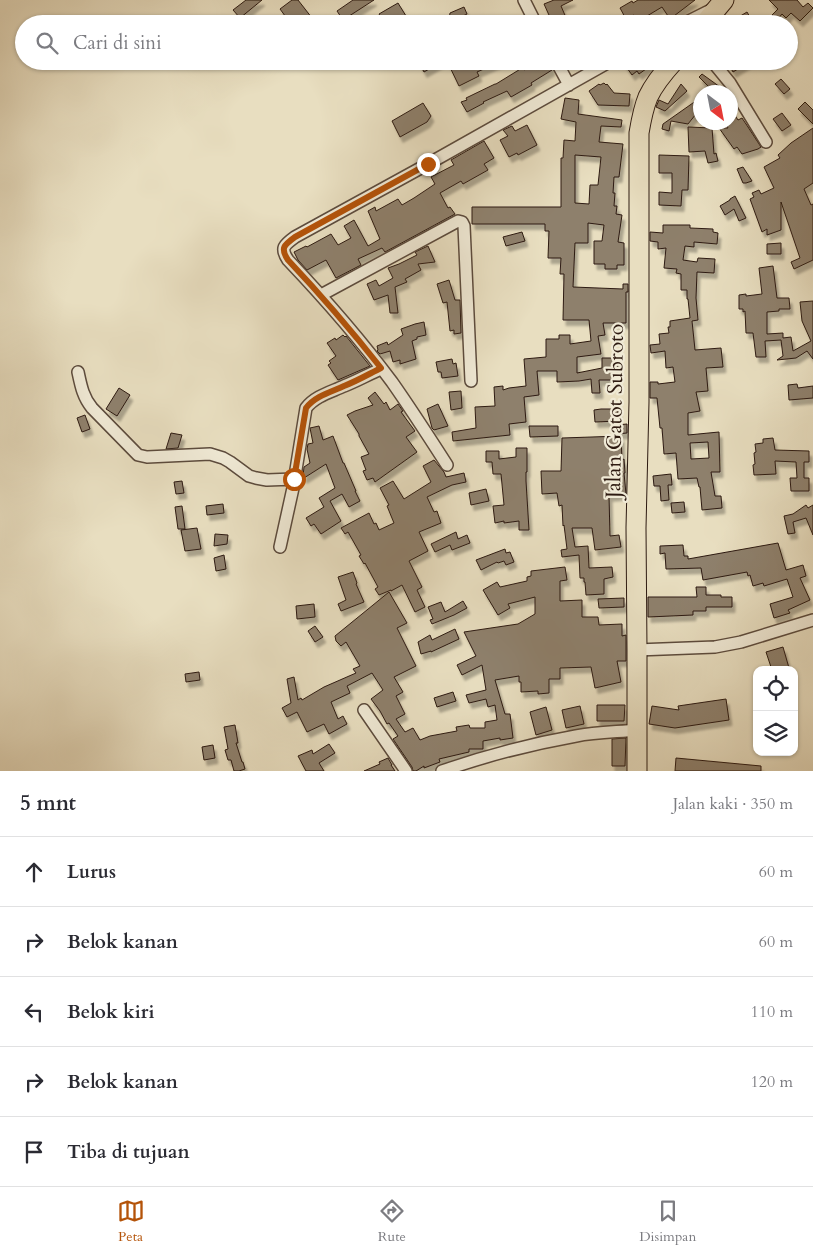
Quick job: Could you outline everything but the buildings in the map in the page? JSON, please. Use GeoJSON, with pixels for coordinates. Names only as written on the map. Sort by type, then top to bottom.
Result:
{"type":"FeatureCollection","features":[{"type":"Feature","properties":{"kind":"highway"},"geometry":{"type":"LineString","coordinates":[[712,15],[721,4]]}},
{"type":"Feature","properties":{"kind":"highway","name":"Jalan Gatot Subroto"},"geometry":{"type":"LineString","coordinates":[[637,771],[636,528],[639,402],[639,133],[642,113],[648,96],[666,70]]}},
{"type":"Feature","properties":{"kind":"street"},"geometry":{"type":"LineString","coordinates":[[524,0],[532,15]]}},
{"type":"Feature","properties":{"kind":"street"},"geometry":{"type":"LineString","coordinates":[[700,15],[721,4]]}},
{"type":"Feature","properties":{"kind":"street"},"geometry":{"type":"LineString","coordinates":[[561,70],[569,85]]}},
{"type":"Feature","properties":{"kind":"street"},"geometry":{"type":"LineString","coordinates":[[447,465],[381,368],[321,295],[288,260],[284,253],[284,248],[286,243],[295,237],[595,70]]}},
{"type":"Feature","properties":{"kind":"street"},"geometry":{"type":"LineString","coordinates":[[719,70],[730,84],[766,142]]}},
{"type":"Feature","properties":{"kind":"street"},"geometry":{"type":"LineString","coordinates":[[321,295],[458,221],[462,222],[464,226],[471,381]]}},
{"type":"Feature","properties":{"kind":"street"},"geometry":{"type":"LineString","coordinates":[[280,547],[306,408],[317,398],[381,368]]}},
{"type":"Feature","properties":{"kind":"street"},"geometry":{"type":"LineString","coordinates":[[78,372],[85,400],[138,455],[147,457],[210,454],[223,458],[249,476],[267,480],[294,479]]}},
{"type":"Feature","properties":{"kind":"street"},"geometry":{"type":"LineString","coordinates":[[637,650],[715,647],[741,642],[813,620]]}},
{"type":"Feature","properties":{"kind":"street"},"geometry":{"type":"LineString","coordinates":[[364,710],[406,771]]}},
{"type":"Feature","properties":{"kind":"street"},"geometry":{"type":"LineString","coordinates":[[442,771],[522,748],[578,735],[637,730]]}},
{"type":"Feature","properties":{"kind":"route"},"geometry":{"type":"LineString","coordinates":[[294,479],[303,422],[306,408],[309,404],[317,398],[381,368],[321,295],[288,260],[284,253],[286,243],[428,164]]}}]}
